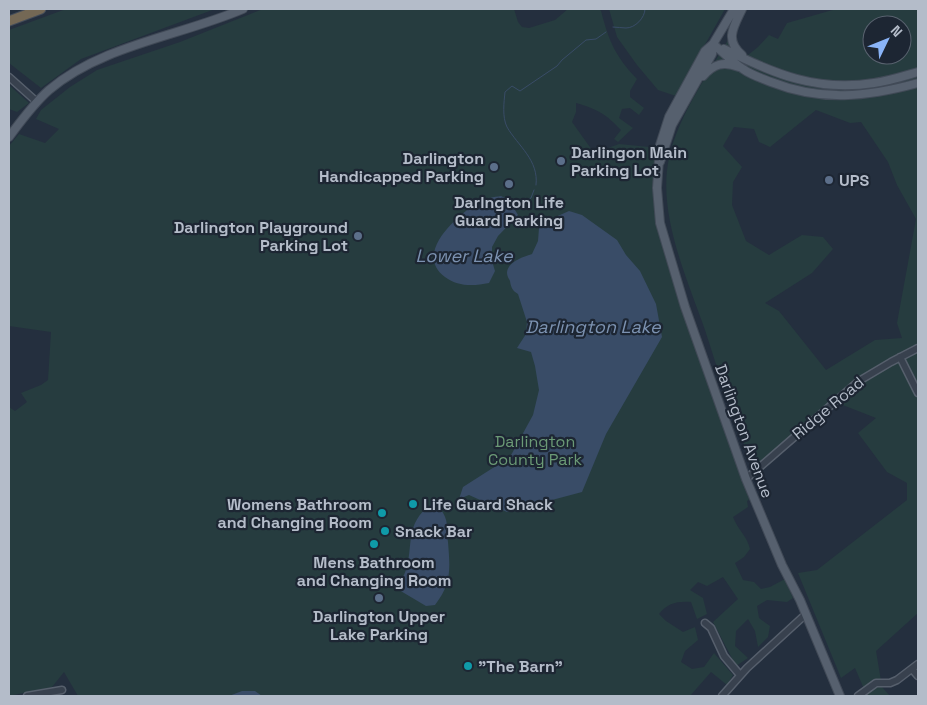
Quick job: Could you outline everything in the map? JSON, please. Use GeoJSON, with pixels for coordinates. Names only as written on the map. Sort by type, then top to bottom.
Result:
{"type":"FeatureCollection","features":[{"type":"Feature","properties":{"kind":"highway"},"geometry":{"type":"LineString","coordinates":[[9,21],[41,9]]}},
{"type":"Feature","properties":{"kind":"main road"},"geometry":{"type":"LineString","coordinates":[[9,137],[37,102],[62,80],[92,62],[242,9]]}},
{"type":"Feature","properties":{"kind":"main road","name":"Darlington Avenue"},"geometry":{"type":"LineString","coordinates":[[734,9],[713,44],[705,52],[669,117],[660,145],[657,196],[663,235],[706,367],[746,479],[840,696]]}},
{"type":"Feature","properties":{"kind":"main road"},"geometry":{"type":"LineString","coordinates":[[742,9],[732,32],[734,47],[743,56],[765,69]]}},
{"type":"Feature","properties":{"kind":"main road"},"geometry":{"type":"LineString","coordinates":[[713,44],[742,69]]}},
{"type":"Feature","properties":{"kind":"main road"},"geometry":{"type":"LineString","coordinates":[[713,44],[765,69],[795,80],[814,83],[860,85],[918,72]]}},
{"type":"Feature","properties":{"kind":"main road","name":"Darlington Avenue"},"geometry":{"type":"LineString","coordinates":[[658,166],[672,125],[712,54],[713,44]]}},
{"type":"Feature","properties":{"kind":"main road"},"geometry":{"type":"LineString","coordinates":[[696,83],[715,65],[725,64],[742,69],[776,84],[825,95],[876,94],[918,83]]}},
{"type":"Feature","properties":{"kind":"main road"},"geometry":{"type":"LineString","coordinates":[[814,83],[820,86],[825,95]]}},
{"type":"Feature","properties":{"kind":"main road"},"geometry":{"type":"LineString","coordinates":[[825,95],[828,90],[853,88],[860,85]]}},
{"type":"Feature","properties":{"kind":"street"},"geometry":{"type":"LineString","coordinates":[[9,77],[37,102]]}},
{"type":"Feature","properties":{"kind":"street","name":"Ridge Road"},"geometry":{"type":"LineString","coordinates":[[746,479],[859,381],[918,348]]}},
{"type":"Feature","properties":{"kind":"street"},"geometry":{"type":"LineString","coordinates":[[900,357],[918,393]]}},
{"type":"Feature","properties":{"kind":"street"},"geometry":{"type":"LineString","coordinates":[[722,696],[740,675],[806,614]]}},
{"type":"Feature","properties":{"kind":"street"},"geometry":{"type":"LineString","coordinates":[[705,622],[724,656],[740,675]]}},
{"type":"Feature","properties":{"kind":"street"},"geometry":{"type":"LineString","coordinates":[[858,696],[873,684],[897,680],[918,664]]}},
{"type":"Feature","properties":{"kind":"street"},"geometry":{"type":"LineString","coordinates":[[912,669],[918,676]]}},
{"type":"Feature","properties":{"kind":"street"},"geometry":{"type":"LineString","coordinates":[[27,696],[62,690]]}},
{"type":"Feature","properties":{"kind":"green space"},"geometry":{"type":"Polygon","coordinates":[[[66,9],[215,9],[81,59],[41,88],[9,63],[9,30],[66,9]]]}},
{"type":"Feature","properties":{"kind":"green space","name":"Darlington County Park"},"geometry":{"type":"Polygon","coordinates":[[[263,9],[514,9],[518,22],[522,27],[529,28],[555,20],[568,9],[599,9],[601,11],[614,48],[623,63],[637,79],[630,91],[630,97],[644,108],[639,115],[630,108],[622,109],[619,118],[633,128],[618,142],[614,139],[621,130],[606,116],[596,110],[576,103],[576,112],[572,122],[592,150],[585,153],[586,156],[619,144],[659,148],[660,223],[753,497],[747,501],[748,507],[733,517],[747,540],[750,549],[744,557],[735,563],[743,580],[754,582],[761,589],[770,587],[785,579],[793,598],[787,602],[767,600],[757,606],[759,618],[770,626],[768,637],[758,647],[755,631],[748,619],[736,631],[735,646],[748,658],[736,666],[713,622],[738,599],[723,577],[707,586],[698,582],[690,590],[703,598],[707,614],[697,619],[691,602],[677,602],[662,610],[659,614],[683,632],[695,627],[698,640],[685,651],[681,662],[692,669],[704,667],[714,653],[733,675],[727,685],[711,672],[690,696],[78,696],[64,672],[52,687],[9,696],[9,407],[15,411],[27,402],[21,393],[48,380],[51,332],[9,326],[9,146],[19,134],[45,143],[59,129],[36,119],[41,110],[70,87],[97,70],[180,42],[263,9]]]}},
{"type":"Feature","properties":{"kind":"green space"},"geometry":{"type":"Polygon","coordinates":[[[609,9],[725,9],[676,96],[658,90],[637,65],[617,37],[609,9]]]}},
{"type":"Feature","properties":{"kind":"green space"},"geometry":{"type":"Polygon","coordinates":[[[836,9],[918,9],[918,613],[876,651],[882,687],[890,696],[867,696],[855,668],[841,678],[798,573],[817,570],[907,500],[907,483],[887,472],[858,433],[876,418],[835,402],[754,470],[722,383],[670,223],[666,179],[669,158],[680,125],[697,92],[734,30],[737,48],[748,55],[769,35],[778,39],[787,23],[836,9]],[[816,110],[770,147],[759,142],[754,129],[734,127],[723,146],[742,167],[733,182],[732,205],[746,241],[769,255],[802,235],[823,237],[833,249],[812,273],[765,303],[779,311],[826,370],[875,340],[902,338],[897,323],[916,219],[897,185],[888,162],[861,122],[850,123],[816,110]]]}},
{"type":"Feature","properties":{"kind":"green space"},"geometry":{"type":"Polygon","coordinates":[[[9,85],[29,103],[17,112],[9,109],[9,85]]]}},
{"type":"Feature","properties":{"kind":"water","name":"Lower Lake"},"geometry":{"type":"Polygon","coordinates":[[[501,196],[509,200],[518,215],[498,236],[492,247],[492,261],[495,271],[489,283],[466,285],[455,283],[445,277],[436,268],[434,257],[436,247],[442,236],[450,225],[470,208],[484,200],[501,196]]]}},
{"type":"Feature","properties":{"kind":"water","name":"Darlington Lake"},"geometry":{"type":"Polygon","coordinates":[[[569,211],[582,215],[617,240],[626,255],[640,271],[656,304],[662,337],[606,434],[582,492],[507,512],[469,495],[459,499],[463,487],[510,457],[533,415],[539,390],[535,366],[531,352],[517,348],[526,334],[527,322],[518,294],[512,287],[507,273],[513,263],[520,258],[532,254],[538,241],[539,228],[542,223],[569,211]]]}},
{"type":"Feature","properties":{"kind":"water"},"geometry":{"type":"Polygon","coordinates":[[[429,506],[438,506],[446,519],[449,575],[441,597],[435,605],[426,606],[399,590],[397,585],[404,575],[407,566],[416,522],[429,506]]]}},
{"type":"Feature","properties":{"kind":"water"},"geometry":{"type":"Polygon","coordinates":[[[242,691],[255,691],[262,696],[229,696],[242,691]]]}},
{"type":"Feature","properties":{"kind":"waterway"},"geometry":{"type":"LineString","coordinates":[[613,27],[629,28],[633,26],[641,19],[645,9]]}},
{"type":"Feature","properties":{"kind":"waterway"},"geometry":{"type":"LineString","coordinates":[[536,185],[536,176],[531,161],[505,123],[505,92],[512,86],[520,91],[557,66],[586,40],[596,39],[606,32]]}},
{"type":"Feature","properties":{"kind":"waterway"},"geometry":{"type":"LineString","coordinates":[[513,207],[531,198],[534,190]]}},
{"type":"Feature","properties":{"kind":"place","name":"Darlingon Main Parking Lot"},"geometry":{"type":"Point","coordinates":[561,161]}},
{"type":"Feature","properties":{"kind":"place","name":"Darlington Handicapped Parking"},"geometry":{"type":"Point","coordinates":[494,167]}},
{"type":"Feature","properties":{"kind":"place","name":"UPS"},"geometry":{"type":"Point","coordinates":[829,180]}},
{"type":"Feature","properties":{"kind":"place","name":"Darlngton Life Guard Parking"},"geometry":{"type":"Point","coordinates":[509,184]}},
{"type":"Feature","properties":{"kind":"place","name":"Darlington Playground Parking Lot"},"geometry":{"type":"Point","coordinates":[358,236]}},
{"type":"Feature","properties":{"kind":"place","name":"Life Guard Shack"},"geometry":{"type":"Point","coordinates":[413,504]}},
{"type":"Feature","properties":{"kind":"place","name":"Womens Bathroom and Changing Room"},"geometry":{"type":"Point","coordinates":[382,513]}},
{"type":"Feature","properties":{"kind":"place","name":"Snack Bar"},"geometry":{"type":"Point","coordinates":[385,531]}},
{"type":"Feature","properties":{"kind":"place","name":"Mens Bathroom and Changing Room"},"geometry":{"type":"Point","coordinates":[374,544]}},
{"type":"Feature","properties":{"kind":"place","name":"Darlington Upper Lake Parking"},"geometry":{"type":"Point","coordinates":[379,598]}},
{"type":"Feature","properties":{"kind":"place","name":"\"The Barn\""},"geometry":{"type":"Point","coordinates":[468,666]}}]}
